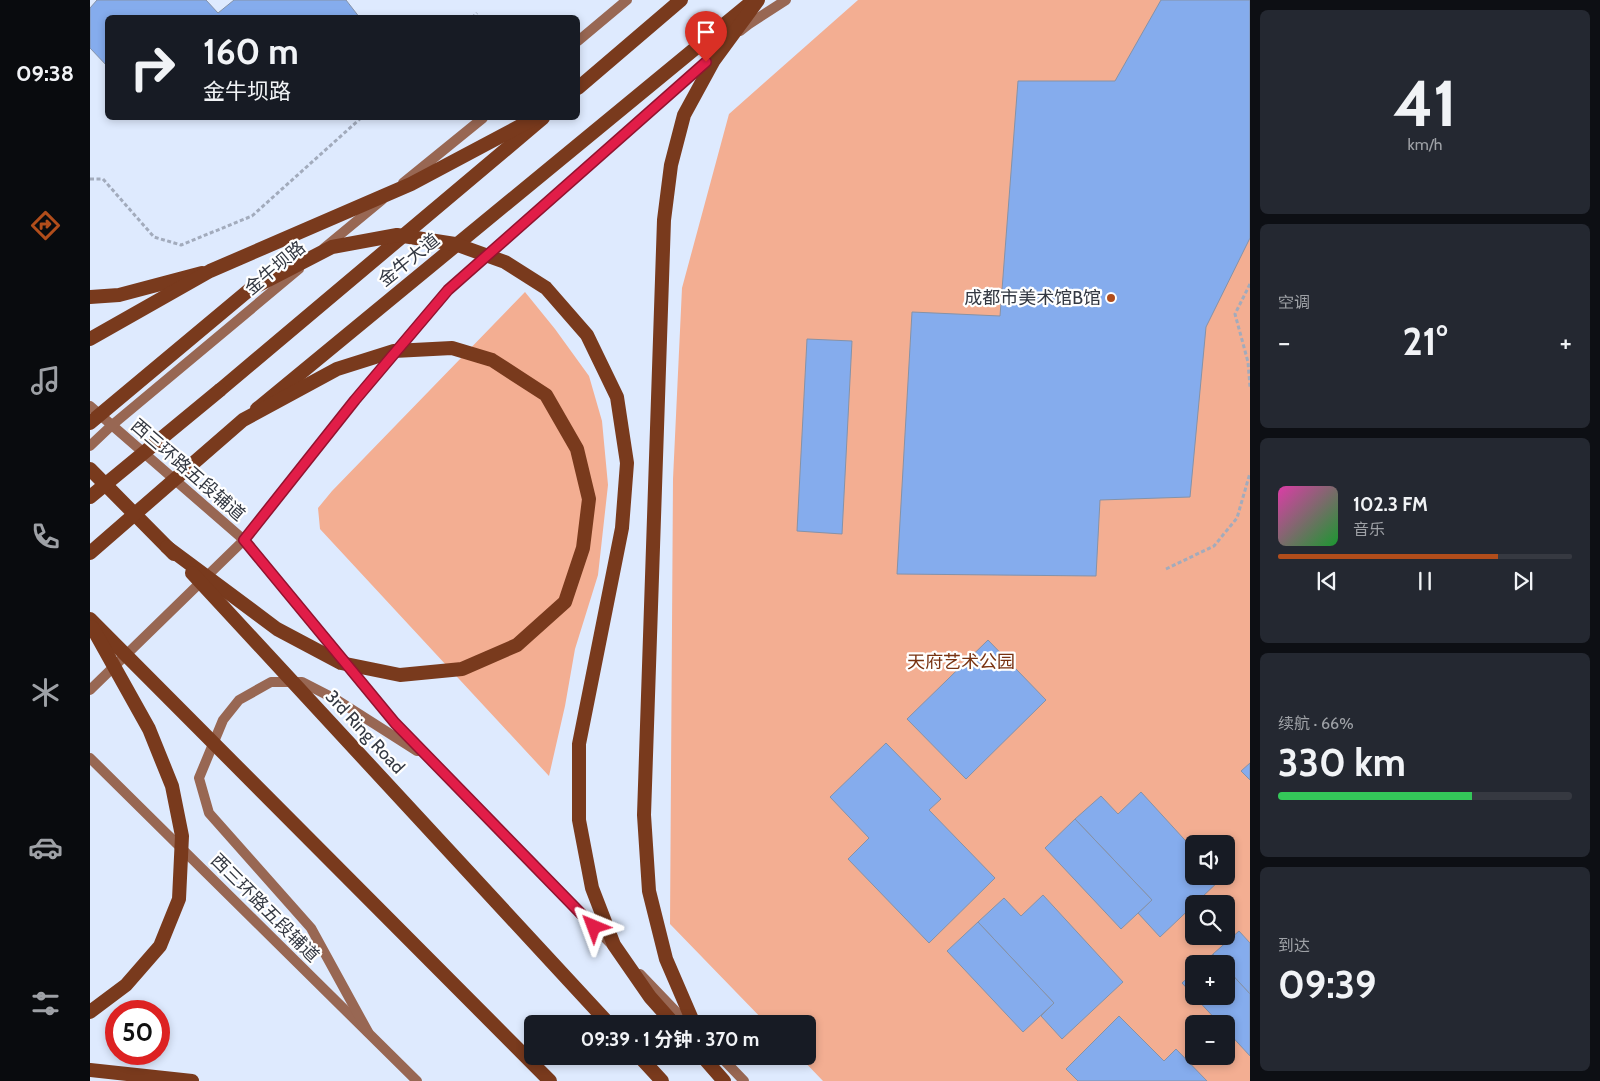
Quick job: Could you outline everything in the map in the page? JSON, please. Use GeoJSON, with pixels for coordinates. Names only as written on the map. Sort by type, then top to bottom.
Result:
{"type":"FeatureCollection","features":[{"type":"Feature","properties":{"kind":"highway"},"geometry":{"type":"LineString","coordinates":[[580,86],[681,0]]}},
{"type":"Feature","properties":{"kind":"highway"},"geometry":{"type":"LineString","coordinates":[[690,1015],[666,959],[649,891],[644,815],[664,220],[671,165],[684,115],[714,60],[757,0]]}},
{"type":"Feature","properties":{"kind":"highway","name":"金牛大道"},"geometry":{"type":"LineString","coordinates":[[90,552],[243,420],[757,0]]}},
{"type":"Feature","properties":{"kind":"highway"},"geometry":{"type":"LineString","coordinates":[[90,339],[210,271],[410,184],[531,120]]}},
{"type":"Feature","properties":{"kind":"highway","name":"金牛大道"},"geometry":{"type":"LineString","coordinates":[[90,497],[541,120]]}},
{"type":"Feature","properties":{"kind":"highway"},"geometry":{"type":"LineString","coordinates":[[90,423],[249,290],[332,247],[397,235],[455,244],[505,262],[546,288],[587,335],[617,397],[627,462],[622,528],[579,744],[579,820],[592,888],[614,945],[650,997],[666,1015]]}},
{"type":"Feature","properties":{"kind":"highway"},"geometry":{"type":"LineString","coordinates":[[90,297],[119,295],[210,271]]}},
{"type":"Feature","properties":{"kind":"highway"},"geometry":{"type":"LineString","coordinates":[[168,547],[277,629],[341,663],[400,675],[462,669],[518,645],[566,602],[583,548],[589,499],[577,449],[546,395],[492,360],[452,348],[394,351],[337,369],[243,420]]}},
{"type":"Feature","properties":{"kind":"highway","name":"3rd Ring Road"},"geometry":{"type":"LineString","coordinates":[[90,469],[168,547],[601,1015]]}},
{"type":"Feature","properties":{"kind":"highway"},"geometry":{"type":"LineString","coordinates":[[90,619],[550,1081]]}},
{"type":"Feature","properties":{"kind":"highway"},"geometry":{"type":"LineString","coordinates":[[90,625],[149,728],[172,786],[182,836],[179,899],[160,946],[126,985],[90,1012]]}},
{"type":"Feature","properties":{"kind":"highway"},"geometry":{"type":"LineString","coordinates":[[647,1065],[662,1081]]}},
{"type":"Feature","properties":{"kind":"highway"},"geometry":{"type":"LineString","coordinates":[[710,1065],[724,1081]]}},
{"type":"Feature","properties":{"kind":"highway"},"geometry":{"type":"LineString","coordinates":[[719,1065],[729,1081]]}},
{"type":"Feature","properties":{"kind":"highway"},"geometry":{"type":"LineString","coordinates":[[90,1070],[192,1081]]}},
{"type":"Feature","properties":{"kind":"main road"},"geometry":{"type":"LineString","coordinates":[[580,39],[627,0]]}},
{"type":"Feature","properties":{"kind":"main road"},"geometry":{"type":"LineString","coordinates":[[90,690],[244,540],[355,400],[448,290],[749,24],[786,0]]}},
{"type":"Feature","properties":{"kind":"main road","name":"金牛坝路"},"geometry":{"type":"LineString","coordinates":[[90,446],[332,241],[481,120]]}},
{"type":"Feature","properties":{"kind":"main road","name":"西三环路五段辅道"},"geometry":{"type":"LineString","coordinates":[[90,406],[244,540],[395,723],[679,1015]]}},
{"type":"Feature","properties":{"kind":"main road"},"geometry":{"type":"LineString","coordinates":[[368,1032],[311,928],[209,813],[199,778],[223,720],[239,700],[272,682],[302,682],[337,700],[432,761]]}},
{"type":"Feature","properties":{"kind":"main road","name":"西三环路五段辅道"},"geometry":{"type":"LineString","coordinates":[[90,758],[417,1081]]}},
{"type":"Feature","properties":{"kind":"main road"},"geometry":{"type":"LineString","coordinates":[[729,1065],[744,1081]]}},
{"type":"Feature","properties":{"kind":"path"},"geometry":{"type":"LineString","coordinates":[[90,179],[103,179],[154,236],[181,245],[252,216],[359,120]]}},
{"type":"Feature","properties":{"kind":"path"},"geometry":{"type":"LineString","coordinates":[[1250,284],[1235,314],[1248,362],[1250,387]]}},
{"type":"Feature","properties":{"kind":"path"},"geometry":{"type":"LineString","coordinates":[[1166,569],[1214,546],[1237,518],[1250,473]]}},
{"type":"Feature","properties":{"kind":"green space","name":"天府艺术公园"},"geometry":{"type":"Polygon","coordinates":[[[858,0],[1250,0],[1250,1081],[823,1081],[808,1065],[816,1065],[816,1015],[758,1015],[670,924],[673,479],[682,288],[729,114],[858,0]]]}},
{"type":"Feature","properties":{"kind":"green space"},"geometry":{"type":"Polygon","coordinates":[[[525,292],[589,376],[602,421],[608,485],[598,575],[575,649],[565,706],[549,776],[320,529],[318,508],[332,491],[525,292]]]}},
{"type":"Feature","properties":{"kind":"building"},"geometry":{"type":"Polygon","coordinates":[[[97,0],[206,0],[218,13],[234,0],[346,0],[358,15],[105,15],[105,64],[90,48],[90,8],[97,0]]]}},
{"type":"Feature","properties":{"kind":"building","name":"成都市美术馆B馆"},"geometry":{"type":"Polygon","coordinates":[[[1161,0],[1250,0],[1250,238],[1206,327],[1190,497],[1100,500],[1096,576],[897,574],[912,312],[1000,316],[1018,81],[1115,81],[1161,0]]]}},
{"type":"Feature","properties":{"kind":"building"},"geometry":{"type":"Polygon","coordinates":[[[807,339],[852,341],[842,534],[797,531],[807,339]]]}},
{"type":"Feature","properties":{"kind":"building"},"geometry":{"type":"Polygon","coordinates":[[[988,640],[1046,700],[966,779],[907,719],[988,640]]]}},
{"type":"Feature","properties":{"kind":"building"},"geometry":{"type":"Polygon","coordinates":[[[886,743],[941,799],[929,810],[995,878],[929,943],[848,859],[869,838],[830,797],[886,743]]]}},
{"type":"Feature","properties":{"kind":"building"},"geometry":{"type":"Polygon","coordinates":[[[1250,763],[1250,780],[1241,771],[1250,763]]]}},
{"type":"Feature","properties":{"kind":"building"},"geometry":{"type":"Polygon","coordinates":[[[1141,792],[1185,840],[1185,885],[1215,885],[1204,895],[1185,895],[1185,913],[1160,937],[1138,913],[1152,900],[1075,819],[1101,796],[1118,814],[1141,792]]]}},
{"type":"Feature","properties":{"kind":"building"},"geometry":{"type":"Polygon","coordinates":[[[1075,819],[1152,900],[1121,929],[1045,848],[1075,819]]]}},
{"type":"Feature","properties":{"kind":"building"},"geometry":{"type":"Polygon","coordinates":[[[1043,895],[1123,982],[1062,1039],[1041,1016],[1054,1003],[978,922],[1004,898],[1021,916],[1043,895]]]}},
{"type":"Feature","properties":{"kind":"building"},"geometry":{"type":"Polygon","coordinates":[[[978,922],[1054,1003],[1023,1032],[947,951],[978,922]]]}},
{"type":"Feature","properties":{"kind":"building"},"geometry":{"type":"Polygon","coordinates":[[[1239,931],[1250,943],[1250,994],[1235,978],[1235,955],[1213,954],[1223,945],[1235,945],[1235,935],[1239,931]]]}},
{"type":"Feature","properties":{"kind":"building"},"geometry":{"type":"Polygon","coordinates":[[[1235,978],[1250,994],[1250,1056],[1235,1040],[1235,1015],[1212,1015],[1202,1005],[1235,1005],[1235,978]]]}},
{"type":"Feature","properties":{"kind":"building"},"geometry":{"type":"Polygon","coordinates":[[[1119,1016],[1164,1061],[1176,1049],[1185,1058],[1185,1065],[1192,1065],[1207,1081],[1078,1081],[1066,1069],[1119,1016]]]}},
{"type":"Feature","properties":{"kind":"place","name":"成都市美术馆B馆"},"geometry":{"type":"Point","coordinates":[1111,298]}},
{"type":"Feature","properties":{"kind":"route"},"geometry":{"type":"LineString","coordinates":[[594,927],[395,723],[244,540],[355,400],[448,290],[706,62]]}}]}
